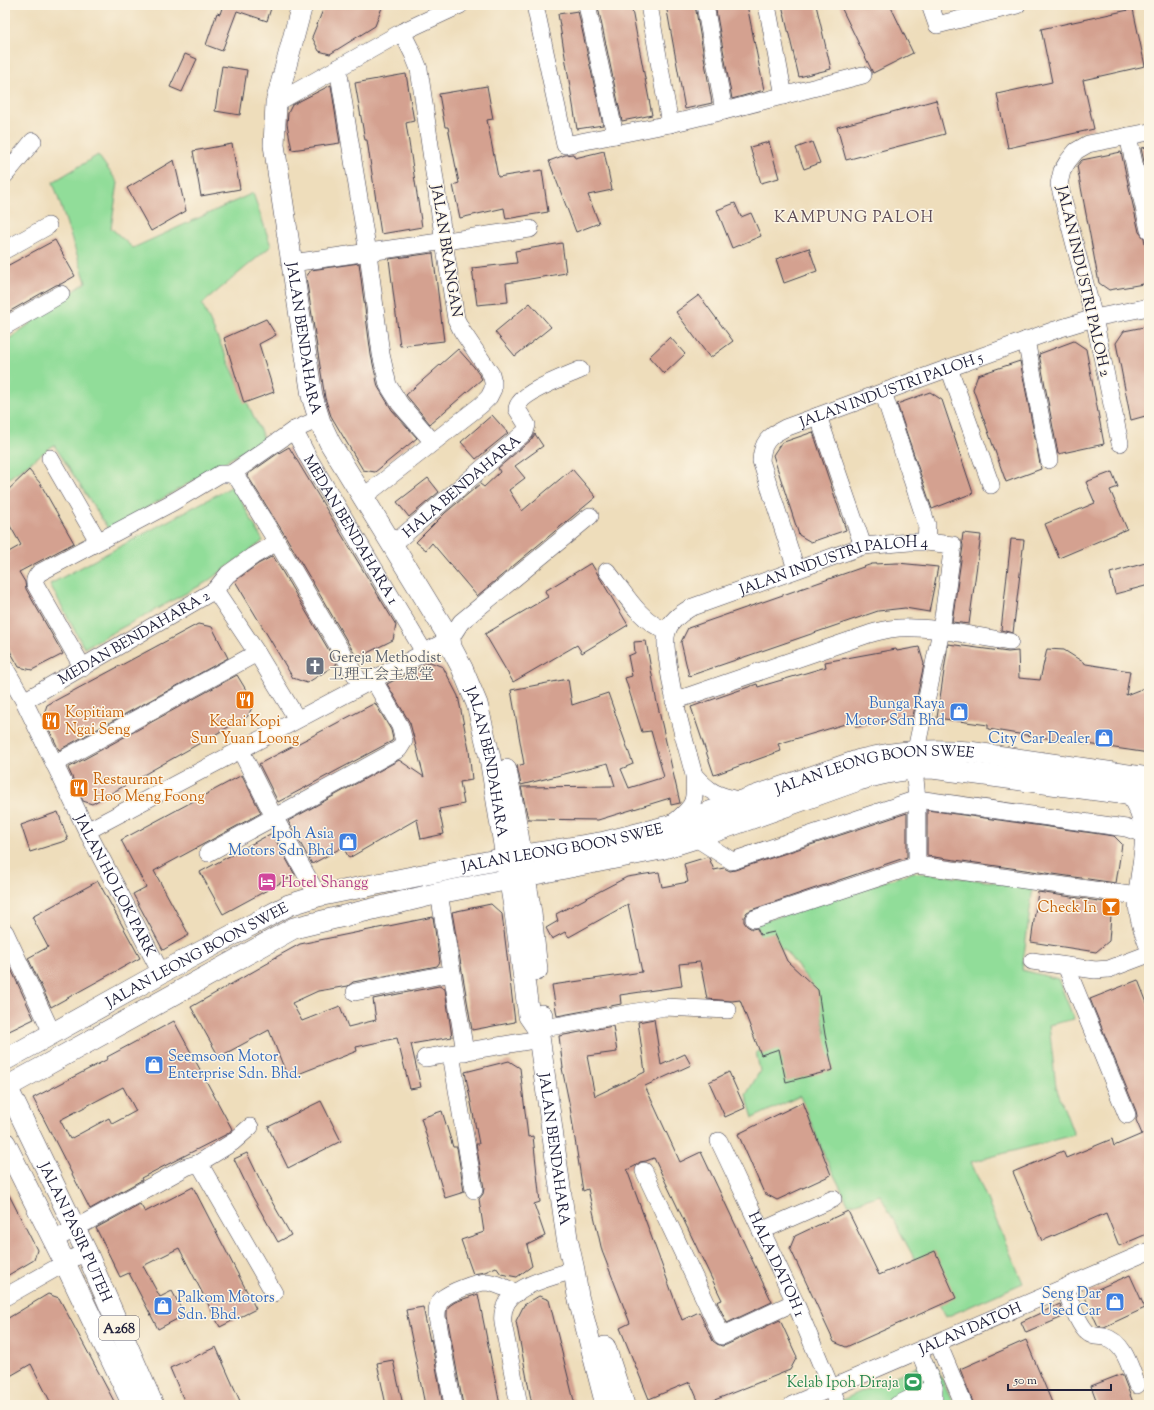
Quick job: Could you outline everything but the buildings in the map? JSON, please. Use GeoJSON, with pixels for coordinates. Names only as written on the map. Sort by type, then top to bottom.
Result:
{"type":"FeatureCollection","features":[{"type":"Feature","properties":{"kind":"main road","name":"JALAN BENDAHARA"},"geometry":{"type":"LineString","coordinates":[[302,5],[276,103],[274,145],[312,396],[319,420],[330,443],[362,498],[450,639],[451,647],[462,668],[477,704],[484,728],[515,867],[515,913],[529,1016],[539,1034],[567,1238],[578,1296],[614,1403]]}},
{"type":"Feature","properties":{"kind":"main road","name":"JALAN LEONG BOON SWEE"},"geometry":{"type":"LineString","coordinates":[[5,1060],[15,1049],[52,1033],[161,973],[289,906],[318,896],[515,867],[661,849],[859,780],[884,773],[915,759],[944,750],[969,752],[1149,778]]}},
{"type":"Feature","properties":{"kind":"main road","name":"JALAN LEONG BOON SWEE"},"geometry":{"type":"LineString","coordinates":[[6,1086],[294,928],[439,894],[515,867],[669,826],[860,760],[887,754],[915,759],[932,768],[1149,797]]}},
{"type":"Feature","properties":{"kind":"main road"},"geometry":{"type":"LineString","coordinates":[[24,1122],[23,1100],[26,1086],[40,1068]]}},
{"type":"Feature","properties":{"kind":"main road","name":"JALAN PASIR PUTEH"},"geometry":{"type":"LineString","coordinates":[[6,1086],[86,1251],[153,1405]]}},
{"type":"Feature","properties":{"kind":"main road","name":"JALAN PASIR PUTEH"},"geometry":{"type":"LineString","coordinates":[[5,1143],[54,1240],[133,1405]]}},
{"type":"Feature","properties":{"kind":"street"},"geometry":{"type":"LineString","coordinates":[[276,103],[402,32],[460,5]]}},
{"type":"Feature","properties":{"kind":"street"},"geometry":{"type":"LineString","coordinates":[[535,5],[565,144],[724,112],[863,75]]}},
{"type":"Feature","properties":{"kind":"street"},"geometry":{"type":"LineString","coordinates":[[587,5],[615,135]]}},
{"type":"Feature","properties":{"kind":"street"},"geometry":{"type":"LineString","coordinates":[[649,5],[670,124]]}},
{"type":"Feature","properties":{"kind":"street"},"geometry":{"type":"LineString","coordinates":[[705,5],[724,112]]}},
{"type":"Feature","properties":{"kind":"street"},"geometry":{"type":"LineString","coordinates":[[767,5],[784,96]]}},
{"type":"Feature","properties":{"kind":"street"},"geometry":{"type":"LineString","coordinates":[[930,5],[937,25],[1017,5]]}},
{"type":"Feature","properties":{"kind":"street","name":"JALAN BRANGAN"},"geometry":{"type":"LineString","coordinates":[[362,498],[481,405],[489,397],[493,389],[494,382],[491,374],[462,332],[456,319],[419,69],[402,32]]}},
{"type":"Feature","properties":{"kind":"street"},"geometry":{"type":"LineString","coordinates":[[338,68],[368,253],[381,354],[388,385],[400,404],[433,442]]}},
{"type":"Feature","properties":{"kind":"street","name":"JALAN INDUSTRI PALOH 2"},"geometry":{"type":"LineString","coordinates":[[1120,443],[1094,318],[1059,184],[1062,171],[1068,161],[1076,151],[1088,144],[1149,132]]}},
{"type":"Feature","properties":{"kind":"street"},"geometry":{"type":"LineString","coordinates":[[1128,136],[1149,230]]}},
{"type":"Feature","properties":{"kind":"street"},"geometry":{"type":"LineString","coordinates":[[5,175],[33,141]]}},
{"type":"Feature","properties":{"kind":"street"},"geometry":{"type":"LineString","coordinates":[[5,250],[48,226]]}},
{"type":"Feature","properties":{"kind":"street"},"geometry":{"type":"LineString","coordinates":[[292,263],[530,229]]}},
{"type":"Feature","properties":{"kind":"street"},"geometry":{"type":"LineString","coordinates":[[5,326],[61,294]]}},
{"type":"Feature","properties":{"kind":"street","name":"JALAN INDUSTRI PALOH 5"},"geometry":{"type":"LineString","coordinates":[[796,569],[761,461],[761,449],[766,441],[774,434],[818,416],[1026,340],[1094,318],[1149,307]]}},
{"type":"Feature","properties":{"kind":"street"},"geometry":{"type":"LineString","coordinates":[[1026,340],[1049,460]]}},
{"type":"Feature","properties":{"kind":"street"},"geometry":{"type":"LineString","coordinates":[[949,368],[991,485]]}},
{"type":"Feature","properties":{"kind":"street","name":"HALA BENDAHARA"},"geometry":{"type":"LineString","coordinates":[[392,545],[525,432],[527,425],[517,409],[519,402],[540,387],[580,370]]}},
{"type":"Feature","properties":{"kind":"street"},"geometry":{"type":"LineString","coordinates":[[883,392],[927,525],[926,542]]}},
{"type":"Feature","properties":{"kind":"street"},"geometry":{"type":"LineString","coordinates":[[818,416],[863,546]]}},
{"type":"Feature","properties":{"kind":"street"},"geometry":{"type":"LineString","coordinates":[[83,668],[35,584],[34,580],[39,573],[173,502],[220,474],[231,474],[294,430],[319,420]]}},
{"type":"Feature","properties":{"kind":"street","name":"MEDAN BENDAHARA 1"},"geometry":{"type":"LineString","coordinates":[[294,430],[315,469],[424,652]]}},
{"type":"Feature","properties":{"kind":"street"},"geometry":{"type":"LineString","coordinates":[[50,458],[98,542]]}},
{"type":"Feature","properties":{"kind":"street"},"geometry":{"type":"LineString","coordinates":[[208,853],[399,749],[404,741],[400,726],[367,682],[238,479],[231,474]]}},
{"type":"Feature","properties":{"kind":"street"},"geometry":{"type":"LineString","coordinates":[[87,831],[450,639],[461,622],[590,516]]}},
{"type":"Feature","properties":{"kind":"street"},"geometry":{"type":"LineString","coordinates":[[215,590],[228,574],[253,556],[277,542]]}},
{"type":"Feature","properties":{"kind":"street","name":"JALAN INDUSTRI PALOH 4"},"geometry":{"type":"LineString","coordinates":[[667,631],[672,621],[690,608],[863,546],[910,542],[952,545],[941,631],[915,759],[917,865]]}},
{"type":"Feature","properties":{"kind":"street"},"geometry":{"type":"LineString","coordinates":[[607,570],[645,618],[659,628],[667,631],[665,642],[674,700],[694,775],[695,798],[692,805],[684,814],[669,826]]}},
{"type":"Feature","properties":{"kind":"street","name":"MEDAN BENDAHARA 2"},"geometry":{"type":"LineString","coordinates":[[24,701],[215,590],[297,719]]}},
{"type":"Feature","properties":{"kind":"street"},"geometry":{"type":"LineString","coordinates":[[674,700],[869,634],[889,629],[910,628],[941,631],[1010,642]]}},
{"type":"Feature","properties":{"kind":"street"},"geometry":{"type":"LineString","coordinates":[[54,764],[256,653]]}},
{"type":"Feature","properties":{"kind":"street","name":"JALAN HO LOK PARK"},"geometry":{"type":"LineString","coordinates":[[5,668],[24,701],[87,831],[161,973]]}},
{"type":"Feature","properties":{"kind":"street"},"geometry":{"type":"LineString","coordinates":[[240,749],[274,817],[318,896]]}},
{"type":"Feature","properties":{"kind":"street"},"geometry":{"type":"LineString","coordinates":[[694,775],[705,787],[714,793],[741,801]]}},
{"type":"Feature","properties":{"kind":"street"},"geometry":{"type":"LineString","coordinates":[[1128,794],[1141,815],[1148,833],[1137,896],[1138,917],[1149,949]]}},
{"type":"Feature","properties":{"kind":"street"},"geometry":{"type":"LineString","coordinates":[[696,838],[732,861],[916,799],[1126,828],[1148,833]]}},
{"type":"Feature","properties":{"kind":"street"},"geometry":{"type":"LineString","coordinates":[[754,919],[917,865],[1137,896]]}},
{"type":"Feature","properties":{"kind":"street"},"geometry":{"type":"LineString","coordinates":[[439,894],[452,973],[458,1053],[474,1190]]}},
{"type":"Feature","properties":{"kind":"street"},"geometry":{"type":"LineString","coordinates":[[5,932],[52,1033]]}},
{"type":"Feature","properties":{"kind":"street"},"geometry":{"type":"LineString","coordinates":[[1032,961],[1095,970],[1108,969],[1149,954]]}},
{"type":"Feature","properties":{"kind":"street"},"geometry":{"type":"LineString","coordinates":[[1066,966],[1127,1115]]}},
{"type":"Feature","properties":{"kind":"street"},"geometry":{"type":"LineString","coordinates":[[355,992],[452,973]]}},
{"type":"Feature","properties":{"kind":"street"},"geometry":{"type":"LineString","coordinates":[[425,1058],[458,1053],[664,1007],[728,1010]]}},
{"type":"Feature","properties":{"kind":"street"},"geometry":{"type":"LineString","coordinates":[[54,1240],[186,1167],[199,1163],[233,1142],[250,1127]]}},
{"type":"Feature","properties":{"kind":"street","name":"HALA DATOH 1"},"geometry":{"type":"LineString","coordinates":[[719,1141],[795,1302],[838,1405]]}},
{"type":"Feature","properties":{"kind":"street"},"geometry":{"type":"LineString","coordinates":[[199,1163],[274,1293]]}},
{"type":"Feature","properties":{"kind":"street"},"geometry":{"type":"LineString","coordinates":[[644,1171],[722,1336],[795,1302]]}},
{"type":"Feature","properties":{"kind":"street"},"geometry":{"type":"LineString","coordinates":[[761,1231],[833,1199]]}},
{"type":"Feature","properties":{"kind":"street"},"geometry":{"type":"LineString","coordinates":[[5,1297],[86,1251]]}},
{"type":"Feature","properties":{"kind":"street","name":"JALAN DATOH"},"geometry":{"type":"LineString","coordinates":[[792,1405],[810,1401],[831,1388],[1149,1251]]}},
{"type":"Feature","properties":{"kind":"street"},"geometry":{"type":"LineString","coordinates":[[519,1405],[502,1313],[507,1302],[517,1293],[532,1284],[574,1270]]}},
{"type":"Feature","properties":{"kind":"street"},"geometry":{"type":"LineString","coordinates":[[453,1405],[437,1317],[437,1308],[442,1299],[464,1288],[487,1282],[517,1293]]}},
{"type":"Feature","properties":{"kind":"street"},"geometry":{"type":"LineString","coordinates":[[1064,1288],[1082,1326],[1088,1333],[1105,1338],[1119,1346],[1125,1355],[1136,1385]]}},
{"type":"Feature","properties":{"kind":"street"},"geometry":{"type":"LineString","coordinates":[[938,1343],[964,1405]]}},
{"type":"Feature","properties":{"kind":"street"},"geometry":{"type":"LineString","coordinates":[[919,1351],[934,1387],[934,1405]]}},
{"type":"Feature","properties":{"kind":"street"},"geometry":{"type":"LineString","coordinates":[[897,1405],[934,1387]]}},
{"type":"Feature","properties":{"kind":"green space"},"geometry":{"type":"Polygon","coordinates":[[[98,155],[118,183],[111,228],[133,248],[253,193],[271,246],[202,304],[264,439],[109,530],[54,445],[5,481],[5,342],[86,282],[53,182],[98,155]]]}},
{"type":"Feature","properties":{"kind":"green space"},"geometry":{"type":"Polygon","coordinates":[[[233,486],[263,541],[205,583],[84,648],[50,584],[233,486]]]}},
{"type":"Feature","properties":{"kind":"green space"},"geometry":{"type":"Polygon","coordinates":[[[913,872],[1033,887],[1022,970],[1058,979],[1074,1019],[1049,1025],[1056,1087],[1074,1135],[971,1162],[1023,1283],[946,1317],[880,1195],[849,1205],[824,1155],[800,1096],[753,1118],[746,1095],[760,1071],[756,1052],[826,1033],[815,989],[784,949],[767,956],[756,924],[913,872]]]}},
{"type":"Feature","properties":{"kind":"green space","name":"Kelab Ipoh Diraja"},"geometry":{"type":"Polygon","coordinates":[[[933,1359],[954,1405],[831,1405],[933,1359]]]}},
{"type":"Feature","properties":{"kind":"place","name":"Gereja Methodist 卫理工会主恩堂"},"geometry":{"type":"Point","coordinates":[315,666]}},
{"type":"Feature","properties":{"kind":"place","name":"Kedai Kopi Sun Yuan Loong"},"geometry":{"type":"Point","coordinates":[245,700]}},
{"type":"Feature","properties":{"kind":"place","name":"Bunga Raya Motor Sdn Bhd"},"geometry":{"type":"Point","coordinates":[959,712]}},
{"type":"Feature","properties":{"kind":"place","name":"Kopitiam Ngai Seng"},"geometry":{"type":"Point","coordinates":[51,721]}},
{"type":"Feature","properties":{"kind":"place","name":"City Car Dealer"},"geometry":{"type":"Point","coordinates":[1104,738]}},
{"type":"Feature","properties":{"kind":"place","name":"Restaurant Hoo Meng Foong"},"geometry":{"type":"Point","coordinates":[79,788]}},
{"type":"Feature","properties":{"kind":"place","name":"Ipoh Asia Motors Sdn Bhd"},"geometry":{"type":"Point","coordinates":[348,842]}},
{"type":"Feature","properties":{"kind":"place","name":"Hotel Shangg"},"geometry":{"type":"Point","coordinates":[267,882]}},
{"type":"Feature","properties":{"kind":"place","name":"Check In"},"geometry":{"type":"Point","coordinates":[1111,907]}},
{"type":"Feature","properties":{"kind":"place","name":"Seemsoon Motor Enterprise Sdn. Bhd."},"geometry":{"type":"Point","coordinates":[154,1065]}},
{"type":"Feature","properties":{"kind":"place","name":"Seng Dar Used Car"},"geometry":{"type":"Point","coordinates":[1115,1302]}},
{"type":"Feature","properties":{"kind":"place","name":"Palkom Motors Sdn. Bhd."},"geometry":{"type":"Point","coordinates":[163,1306]}},
{"type":"Feature","properties":{"kind":"place","name":"Kelab Ipoh Diraja"},"geometry":{"type":"Point","coordinates":[913,1382]}},
{"type":"Feature","properties":{"kind":"district","name":"KAMPUNG PALOH"},"geometry":{"type":"Point","coordinates":[854,216]}}]}
